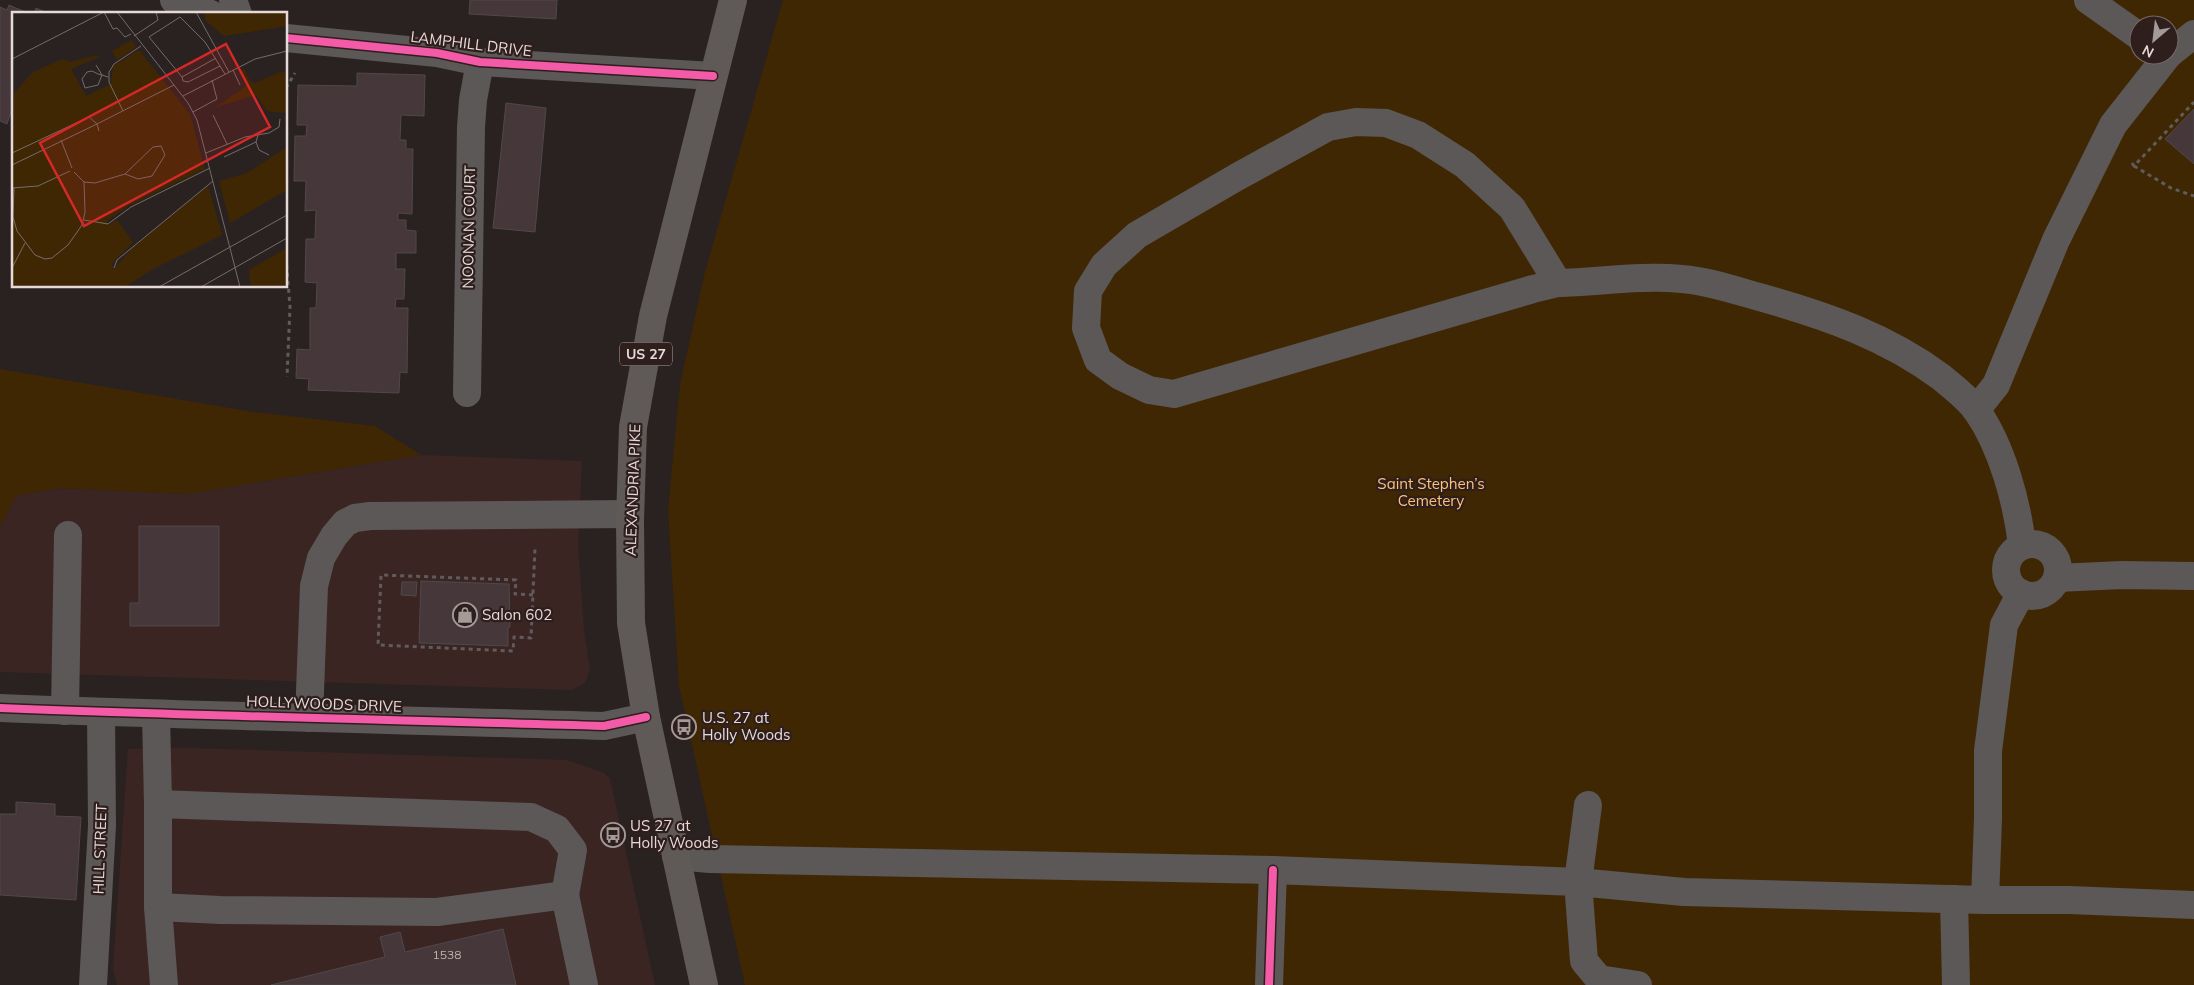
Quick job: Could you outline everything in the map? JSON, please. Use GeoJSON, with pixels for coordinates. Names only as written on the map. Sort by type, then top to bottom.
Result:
{"type":"FeatureCollection","features":[{"type":"Feature","properties":{"kind":"main road","name":"ALEXANDRIA PIKE"},"geometry":{"type":"LineString","coordinates":[[704,985],[646,717],[631,623],[630,514],[633,427],[653,316],[733,0]]}},
{"type":"Feature","properties":{"kind":"street"},"geometry":{"type":"LineString","coordinates":[[174,0],[206,12]]}},
{"type":"Feature","properties":{"kind":"street"},"geometry":{"type":"LineString","coordinates":[[233,0],[237,12]]}},
{"type":"Feature","properties":{"kind":"street"},"geometry":{"type":"LineString","coordinates":[[2088,0],[2129,29]]}},
{"type":"Feature","properties":{"kind":"street"},"geometry":{"type":"LineString","coordinates":[[2179,46],[2194,34]]}},
{"type":"Feature","properties":{"kind":"street","name":"LAMPHILL DRIVE"},"geometry":{"type":"LineString","coordinates":[[288,38],[437,53],[480,62],[713,76]]}},
{"type":"Feature","properties":{"kind":"street","name":"NOONAN COURT"},"geometry":{"type":"LineString","coordinates":[[467,393],[470,127],[480,62]]}},
{"type":"Feature","properties":{"kind":"street"},"geometry":{"type":"LineString","coordinates":[[1976,410],[1996,385],[2056,240],[2105,140],[2113,125],[2159,65]]}},
{"type":"Feature","properties":{"kind":"street"},"geometry":{"type":"LineString","coordinates":[[1558,283],[1512,208],[1464,165],[1418,135],[1386,123],[1356,122],[1328,127],[1137,235],[1104,265],[1088,291],[1086,328],[1098,360],[1120,376],[1149,390],[1174,394],[1558,283],[1651,277],[1684,279],[1728,288],[1823,316],[1880,338],[1919,361],[1952,386],[1976,410],[1990,435],[2014,491],[2022,545]]}},
{"type":"Feature","properties":{"kind":"street"},"geometry":{"type":"LineString","coordinates":[[309,718],[314,586],[321,558],[334,536],[345,523],[355,518],[370,516],[630,514]]}},
{"type":"Feature","properties":{"kind":"street"},"geometry":{"type":"LineString","coordinates":[[65,711],[68,535]]}},
{"type":"Feature","properties":{"kind":"street"},"geometry":{"type":"LineString","coordinates":[[2037,544],[2050,551],[2058,564],[2057,578],[2049,590],[2035,596],[2021,594],[2009,583],[2006,569],[2010,555],[2022,545],[2037,544]]}},
{"type":"Feature","properties":{"kind":"street"},"geometry":{"type":"LineString","coordinates":[[2057,578],[2122,575],[2194,576]]}},
{"type":"Feature","properties":{"kind":"street"},"geometry":{"type":"LineString","coordinates":[[1985,900],[1990,741],[2004,625],[2021,594]]}},
{"type":"Feature","properties":{"kind":"street","name":"HOLLYWOODS DRIVE"},"geometry":{"type":"LineString","coordinates":[[0,708],[604,726],[646,717]]}},
{"type":"Feature","properties":{"kind":"street","name":"HILL STREET"},"geometry":{"type":"LineString","coordinates":[[93,985],[97,950],[102,826],[101,712]]}},
{"type":"Feature","properties":{"kind":"street"},"geometry":{"type":"LineString","coordinates":[[156,714],[158,907],[164,985]]}},
{"type":"Feature","properties":{"kind":"street"},"geometry":{"type":"LineString","coordinates":[[158,804],[531,817],[557,829],[573,850],[565,896],[584,985]]}},
{"type":"Feature","properties":{"kind":"street"},"geometry":{"type":"LineString","coordinates":[[1588,805],[1578,882],[1584,961],[1599,979],[1638,985]]}},
{"type":"Feature","properties":{"kind":"street"},"geometry":{"type":"LineString","coordinates":[[676,856],[710,860],[1273,870],[1578,882],[1684,892],[1985,900],[2069,900],[2194,905]]}},
{"type":"Feature","properties":{"kind":"street"},"geometry":{"type":"LineString","coordinates":[[1269,985],[1273,870]]}},
{"type":"Feature","properties":{"kind":"street"},"geometry":{"type":"LineString","coordinates":[[158,907],[220,910],[437,912],[565,896]]}},
{"type":"Feature","properties":{"kind":"street"},"geometry":{"type":"LineString","coordinates":[[1954,899],[1956,985]]}},
{"type":"Feature","properties":{"kind":"path"},"geometry":{"type":"LineString","coordinates":[[2134,166],[2194,102]]}},
{"type":"Feature","properties":{"kind":"path"},"geometry":{"type":"LineString","coordinates":[[2105,140],[2134,166],[2171,188],[2194,196]]}},
{"type":"Feature","properties":{"kind":"path"},"geometry":{"type":"LineString","coordinates":[[287,377],[290,307],[288,282]]}},
{"type":"Feature","properties":{"kind":"path"},"geometry":{"type":"LineString","coordinates":[[533,595],[516,594],[516,580],[381,575],[378,645],[514,650],[514,637],[532,638],[536,515]]}},
{"type":"Feature","properties":{"kind":"shaded area"},"geometry":{"type":"Polygon","coordinates":[[[421,455],[582,461],[578,545],[584,630],[590,670],[585,683],[572,690],[0,672],[0,527],[16,496],[59,488],[187,494],[421,455]]]}},
{"type":"Feature","properties":{"kind":"shaded area"},"geometry":{"type":"Polygon","coordinates":[[[191,748],[567,760],[604,773],[610,779],[655,985],[117,985],[113,968],[128,749],[191,748]]]}},
{"type":"Feature","properties":{"kind":"green space","name":"Saint Stephen’s Cemetery"},"geometry":{"type":"Polygon","coordinates":[[[783,0],[2194,0],[2194,985],[745,985],[679,685],[668,510],[680,385],[705,272],[783,0]]]}},
{"type":"Feature","properties":{"kind":"green space"},"geometry":{"type":"Polygon","coordinates":[[[0,369],[253,412],[375,426],[421,455],[187,494],[59,488],[16,496],[0,527],[0,369]]]}},
{"type":"Feature","properties":{"kind":"building"},"geometry":{"type":"Polygon","coordinates":[[[470,0],[557,0],[556,19],[469,14],[470,0]]]}},
{"type":"Feature","properties":{"kind":"building"},"geometry":{"type":"Polygon","coordinates":[[[9,5],[25,12],[12,12],[12,112],[7,124],[0,121],[0,7],[7,10],[9,5]]]}},
{"type":"Feature","properties":{"kind":"building"},"geometry":{"type":"Polygon","coordinates":[[[36,8],[45,12],[35,12],[36,8]]]}},
{"type":"Feature","properties":{"kind":"building"},"geometry":{"type":"Polygon","coordinates":[[[357,73],[425,75],[424,116],[401,115],[400,140],[406,140],[406,149],[413,149],[412,214],[398,213],[398,220],[406,220],[406,230],[416,231],[416,253],[396,253],[396,269],[405,269],[404,299],[396,299],[395,308],[408,308],[407,373],[400,372],[399,393],[308,390],[309,379],[296,378],[297,349],[310,350],[310,308],[316,308],[317,283],[305,282],[306,239],[315,239],[316,210],[305,211],[306,181],[294,181],[295,136],[306,136],[307,125],[297,125],[298,85],[357,86],[357,73]]]}},
{"type":"Feature","properties":{"kind":"building"},"geometry":{"type":"Polygon","coordinates":[[[506,103],[546,108],[535,232],[493,228],[506,103]]]}},
{"type":"Feature","properties":{"kind":"building"},"geometry":{"type":"Polygon","coordinates":[[[2194,109],[2194,164],[2165,139],[2194,109]]]}},
{"type":"Feature","properties":{"kind":"building"},"geometry":{"type":"Polygon","coordinates":[[[139,526],[219,526],[219,626],[130,626],[130,603],[139,603],[139,526]]]}},
{"type":"Feature","properties":{"kind":"building","name":"Salon 602"},"geometry":{"type":"Polygon","coordinates":[[[421,581],[509,584],[510,627],[508,627],[508,646],[419,643],[421,581]]]}},
{"type":"Feature","properties":{"kind":"building"},"geometry":{"type":"Polygon","coordinates":[[[402,582],[417,582],[416,596],[401,595],[402,582]]]}},
{"type":"Feature","properties":{"kind":"building"},"geometry":{"type":"Polygon","coordinates":[[[16,802],[55,804],[55,816],[81,817],[76,900],[0,895],[0,814],[16,814],[16,802]]]}},
{"type":"Feature","properties":{"kind":"building"},"geometry":{"type":"Polygon","coordinates":[[[503,929],[516,985],[271,985],[385,957],[380,937],[400,932],[405,952],[503,929]]]}},
{"type":"Feature","properties":{"kind":"cycle path"},"geometry":{"type":"LineString","coordinates":[[288,38],[437,53],[480,62],[713,76]]}},
{"type":"Feature","properties":{"kind":"cycle path"},"geometry":{"type":"LineString","coordinates":[[0,708],[604,726],[646,717]]}},
{"type":"Feature","properties":{"kind":"cycle path"},"geometry":{"type":"LineString","coordinates":[[1269,985],[1273,870]]}},
{"type":"Feature","properties":{"kind":"place","name":"Salon 602"},"geometry":{"type":"Point","coordinates":[465,615]}},
{"type":"Feature","properties":{"kind":"place","name":"U.S. 27 at Holly Woods"},"geometry":{"type":"Point","coordinates":[684,727]}},
{"type":"Feature","properties":{"kind":"place","name":"US 27 at Holly Woods"},"geometry":{"type":"Point","coordinates":[613,835]}}]}
